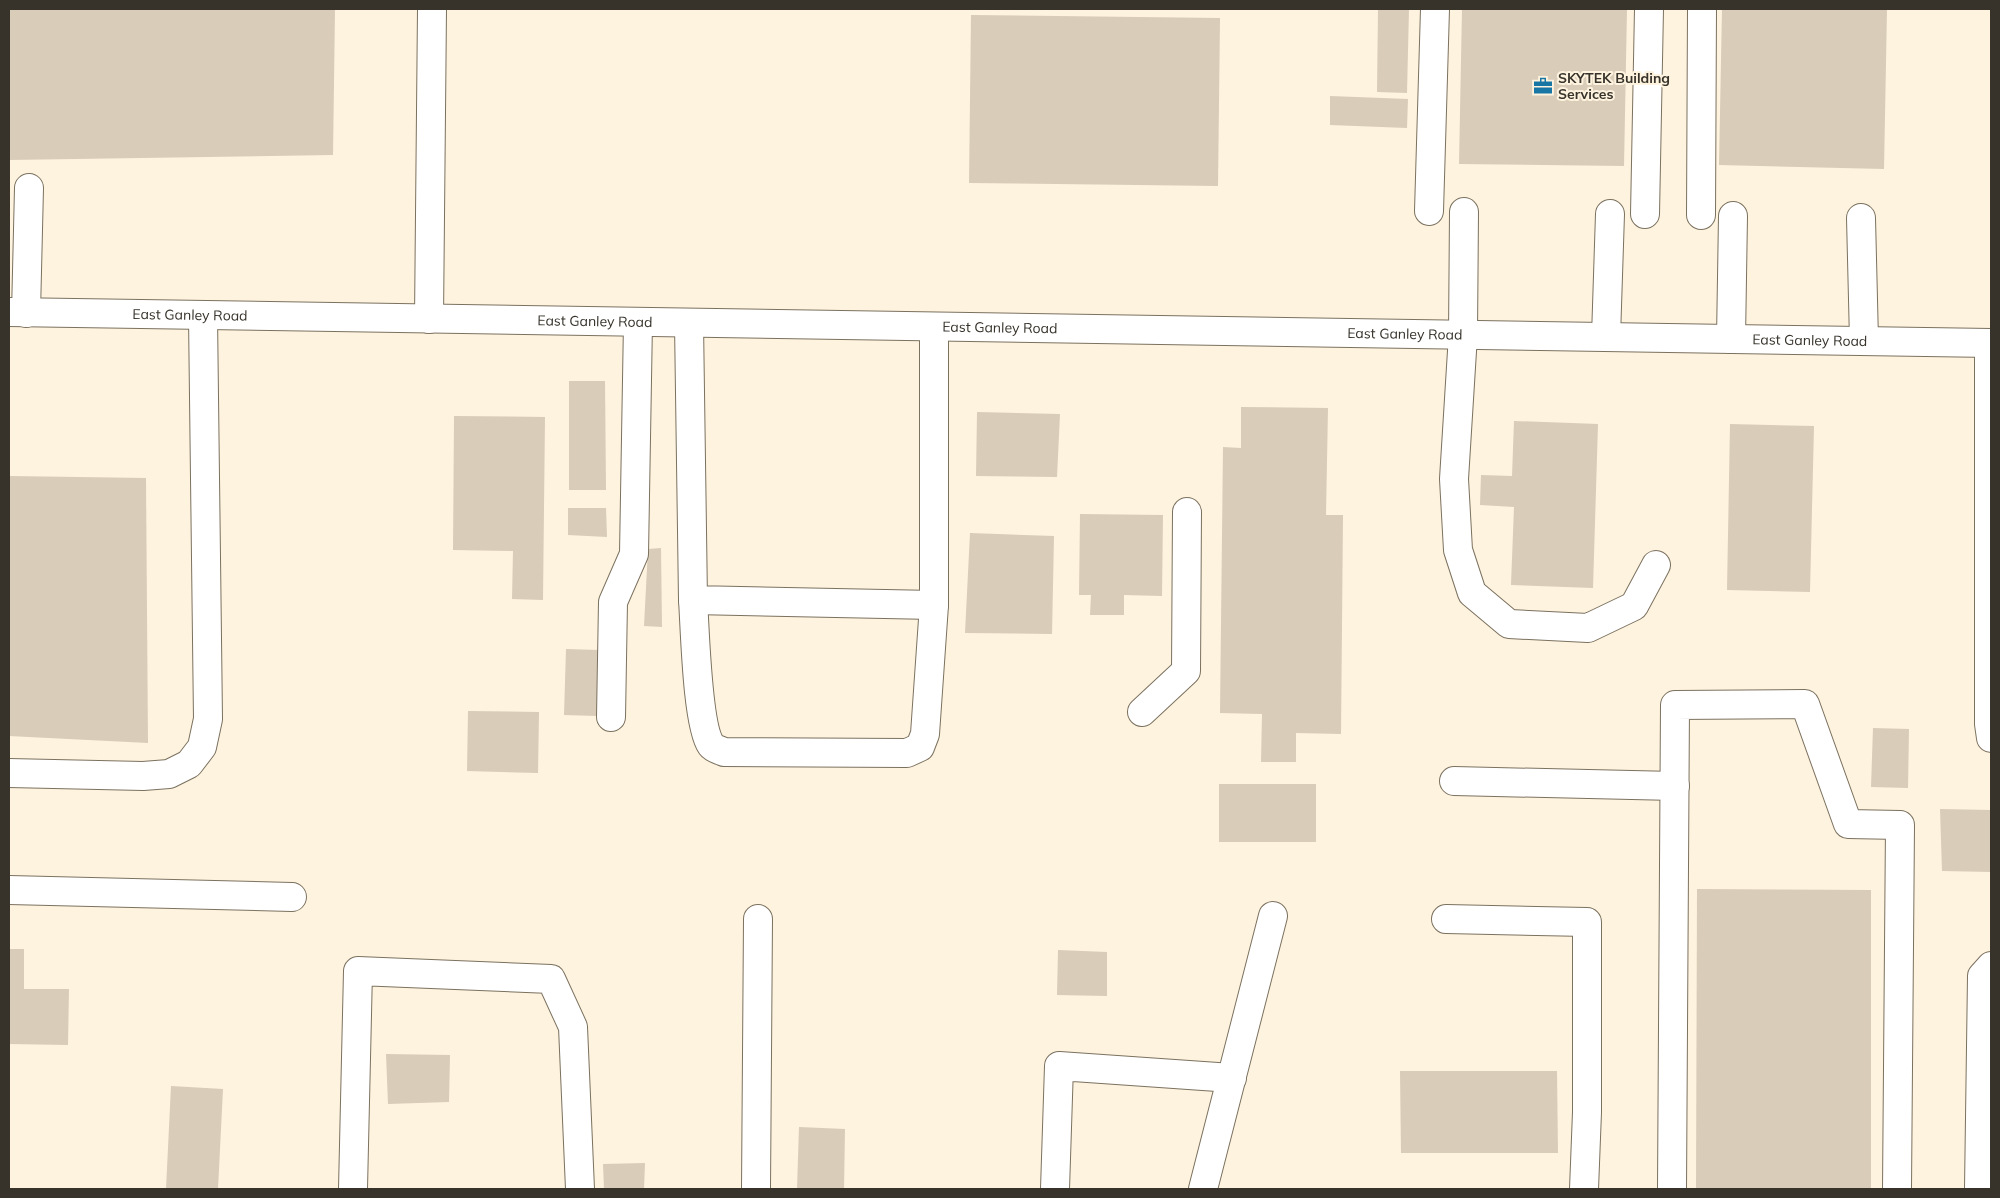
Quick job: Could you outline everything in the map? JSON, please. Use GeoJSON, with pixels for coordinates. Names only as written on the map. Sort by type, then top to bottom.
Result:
{"type":"FeatureCollection","features":[{"type":"Feature","properties":{"kind":"street"},"geometry":{"type":"LineString","coordinates":[[429,319],[432,9]]}},
{"type":"Feature","properties":{"kind":"street"},"geometry":{"type":"LineString","coordinates":[[1429,211],[1435,9]]}},
{"type":"Feature","properties":{"kind":"street"},"geometry":{"type":"LineString","coordinates":[[1644,214],[1649,9]]}},
{"type":"Feature","properties":{"kind":"street"},"geometry":{"type":"LineString","coordinates":[[1701,215],[1702,9]]}},
{"type":"Feature","properties":{"kind":"street"},"geometry":{"type":"LineString","coordinates":[[17,312],[29,188]]}},
{"type":"Feature","properties":{"kind":"street"},"geometry":{"type":"LineString","coordinates":[[1464,212],[1463,335],[1454,479],[1458,550],[1472,593],[1509,624],[1588,628],[1634,606],[1656,565]]}},
{"type":"Feature","properties":{"kind":"street"},"geometry":{"type":"LineString","coordinates":[[1606,337],[1610,214]]}},
{"type":"Feature","properties":{"kind":"street"},"geometry":{"type":"LineString","coordinates":[[1731,339],[1733,216]]}},
{"type":"Feature","properties":{"kind":"street"},"geometry":{"type":"LineString","coordinates":[[1861,218],[1864,340]]}},
{"type":"Feature","properties":{"kind":"street","name":"East Ganley Road"},"geometry":{"type":"LineString","coordinates":[[17,312],[1990,343]]}},
{"type":"Feature","properties":{"kind":"street"},"geometry":{"type":"LineString","coordinates":[[9,773],[143,776],[169,774],[189,764],[202,747],[208,719],[203,316]]}},
{"type":"Feature","properties":{"kind":"street"},"geometry":{"type":"LineString","coordinates":[[611,717],[613,602],[634,554],[638,322]]}},
{"type":"Feature","properties":{"kind":"street"},"geometry":{"type":"LineString","coordinates":[[690,323],[693,600],[702,714],[705,733],[712,747],[724,752],[907,753],[920,747],[925,734],[934,605],[934,327]]}},
{"type":"Feature","properties":{"kind":"street"},"geometry":{"type":"LineString","coordinates":[[1990,343],[1989,724],[1991,738]]}},
{"type":"Feature","properties":{"kind":"street"},"geometry":{"type":"LineString","coordinates":[[1142,712],[1186,671],[1187,512]]}},
{"type":"Feature","properties":{"kind":"street"},"geometry":{"type":"LineString","coordinates":[[693,600],[934,605]]}},
{"type":"Feature","properties":{"kind":"street"},"geometry":{"type":"LineString","coordinates":[[1672,1189],[1675,705],[1805,704],[1848,824],[1900,825],[1897,1189]]}},
{"type":"Feature","properties":{"kind":"street"},"geometry":{"type":"LineString","coordinates":[[1454,781],[1674,786]]}},
{"type":"Feature","properties":{"kind":"street"},"geometry":{"type":"LineString","coordinates":[[9,890],[292,897]]}},
{"type":"Feature","properties":{"kind":"street"},"geometry":{"type":"LineString","coordinates":[[1203,1189],[1273,916]]}},
{"type":"Feature","properties":{"kind":"street"},"geometry":{"type":"LineString","coordinates":[[756,1189],[758,919]]}},
{"type":"Feature","properties":{"kind":"street"},"geometry":{"type":"LineString","coordinates":[[1446,919],[1587,922],[1587,1112],[1584,1189]]}},
{"type":"Feature","properties":{"kind":"street"},"geometry":{"type":"LineString","coordinates":[[1979,1189],[1982,976],[1991,966]]}},
{"type":"Feature","properties":{"kind":"street"},"geometry":{"type":"LineString","coordinates":[[353,1189],[358,971],[551,980],[573,1027],[580,1189]]}},
{"type":"Feature","properties":{"kind":"street"},"geometry":{"type":"LineString","coordinates":[[1055,1189],[1059,1066],[1232,1078]]}},
{"type":"Feature","properties":{"kind":"building"},"geometry":{"type":"Polygon","coordinates":[[[9,9],[335,9],[333,155],[9,160],[9,9]]]}},
{"type":"Feature","properties":{"kind":"building"},"geometry":{"type":"Polygon","coordinates":[[[1378,9],[1409,9],[1407,93],[1377,92],[1378,9]]]}},
{"type":"Feature","properties":{"kind":"building","name":"SKYTEK Building Services"},"geometry":{"type":"Polygon","coordinates":[[[1462,9],[1627,9],[1624,166],[1459,164],[1462,9]]]}},
{"type":"Feature","properties":{"kind":"building"},"geometry":{"type":"Polygon","coordinates":[[[1722,9],[1887,9],[1884,169],[1719,165],[1722,9]]]}},
{"type":"Feature","properties":{"kind":"building"},"geometry":{"type":"Polygon","coordinates":[[[971,15],[1220,18],[1218,186],[969,183],[971,15]]]}},
{"type":"Feature","properties":{"kind":"building"},"geometry":{"type":"Polygon","coordinates":[[[1330,96],[1408,99],[1407,128],[1330,125],[1330,96]]]}},
{"type":"Feature","properties":{"kind":"building"},"geometry":{"type":"Polygon","coordinates":[[[569,381],[605,381],[606,490],[569,490],[569,381]]]}},
{"type":"Feature","properties":{"kind":"building"},"geometry":{"type":"Polygon","coordinates":[[[1241,407],[1328,408],[1326,515],[1343,515],[1341,734],[1296,733],[1296,762],[1261,762],[1262,714],[1220,713],[1223,447],[1241,448],[1241,407]]]}},
{"type":"Feature","properties":{"kind":"building"},"geometry":{"type":"Polygon","coordinates":[[[977,412],[1060,414],[1057,477],[976,476],[977,412]]]}},
{"type":"Feature","properties":{"kind":"building"},"geometry":{"type":"Polygon","coordinates":[[[454,416],[545,417],[543,600],[512,599],[513,551],[453,550],[454,416]]]}},
{"type":"Feature","properties":{"kind":"building"},"geometry":{"type":"Polygon","coordinates":[[[1514,421],[1598,424],[1593,588],[1511,585],[1514,507],[1480,505],[1481,475],[1512,476],[1514,421]]]}},
{"type":"Feature","properties":{"kind":"building"},"geometry":{"type":"Polygon","coordinates":[[[1730,424],[1814,426],[1810,592],[1727,590],[1730,424]]]}},
{"type":"Feature","properties":{"kind":"building"},"geometry":{"type":"Polygon","coordinates":[[[9,476],[146,478],[148,743],[9,736],[9,476]]]}},
{"type":"Feature","properties":{"kind":"building"},"geometry":{"type":"Polygon","coordinates":[[[568,508],[606,508],[607,537],[568,535],[568,508]]]}},
{"type":"Feature","properties":{"kind":"building"},"geometry":{"type":"Polygon","coordinates":[[[1080,514],[1163,515],[1162,596],[1124,595],[1124,615],[1090,615],[1091,595],[1079,595],[1080,514]]]}},
{"type":"Feature","properties":{"kind":"building"},"geometry":{"type":"Polygon","coordinates":[[[970,533],[1054,536],[1052,634],[965,633],[970,533]]]}},
{"type":"Feature","properties":{"kind":"building"},"geometry":{"type":"Polygon","coordinates":[[[661,548],[662,627],[644,626],[648,549],[661,548]]]}},
{"type":"Feature","properties":{"kind":"building"},"geometry":{"type":"Polygon","coordinates":[[[566,649],[599,650],[597,716],[564,715],[566,649]]]}},
{"type":"Feature","properties":{"kind":"building"},"geometry":{"type":"Polygon","coordinates":[[[468,711],[539,712],[538,773],[467,771],[468,711]]]}},
{"type":"Feature","properties":{"kind":"building"},"geometry":{"type":"Polygon","coordinates":[[[1873,728],[1909,729],[1908,788],[1871,787],[1873,728]]]}},
{"type":"Feature","properties":{"kind":"building"},"geometry":{"type":"Polygon","coordinates":[[[1219,784],[1316,784],[1316,842],[1219,842],[1219,784]]]}},
{"type":"Feature","properties":{"kind":"building"},"geometry":{"type":"Polygon","coordinates":[[[1940,809],[1991,810],[1991,872],[1942,871],[1940,809]]]}},
{"type":"Feature","properties":{"kind":"building"},"geometry":{"type":"Polygon","coordinates":[[[1697,889],[1871,890],[1871,1189],[1696,1189],[1697,889]]]}},
{"type":"Feature","properties":{"kind":"building"},"geometry":{"type":"Polygon","coordinates":[[[9,949],[24,949],[24,989],[69,989],[68,1045],[9,1044],[9,949]]]}},
{"type":"Feature","properties":{"kind":"building"},"geometry":{"type":"Polygon","coordinates":[[[1058,950],[1107,952],[1107,996],[1057,995],[1058,950]]]}},
{"type":"Feature","properties":{"kind":"building"},"geometry":{"type":"Polygon","coordinates":[[[386,1054],[450,1055],[449,1102],[388,1104],[386,1054]]]}},
{"type":"Feature","properties":{"kind":"building"},"geometry":{"type":"Polygon","coordinates":[[[1400,1071],[1557,1071],[1558,1153],[1401,1153],[1400,1071]]]}},
{"type":"Feature","properties":{"kind":"building"},"geometry":{"type":"Polygon","coordinates":[[[171,1086],[223,1089],[218,1189],[166,1189],[171,1086]]]}},
{"type":"Feature","properties":{"kind":"building"},"geometry":{"type":"Polygon","coordinates":[[[799,1127],[845,1129],[844,1189],[797,1189],[799,1127]]]}},
{"type":"Feature","properties":{"kind":"building"},"geometry":{"type":"Polygon","coordinates":[[[645,1163],[644,1189],[604,1189],[603,1164],[645,1163]]]}},
{"type":"Feature","properties":{"kind":"place","name":"SKYTEK Building Services"},"geometry":{"type":"Point","coordinates":[1543,86]}}]}
